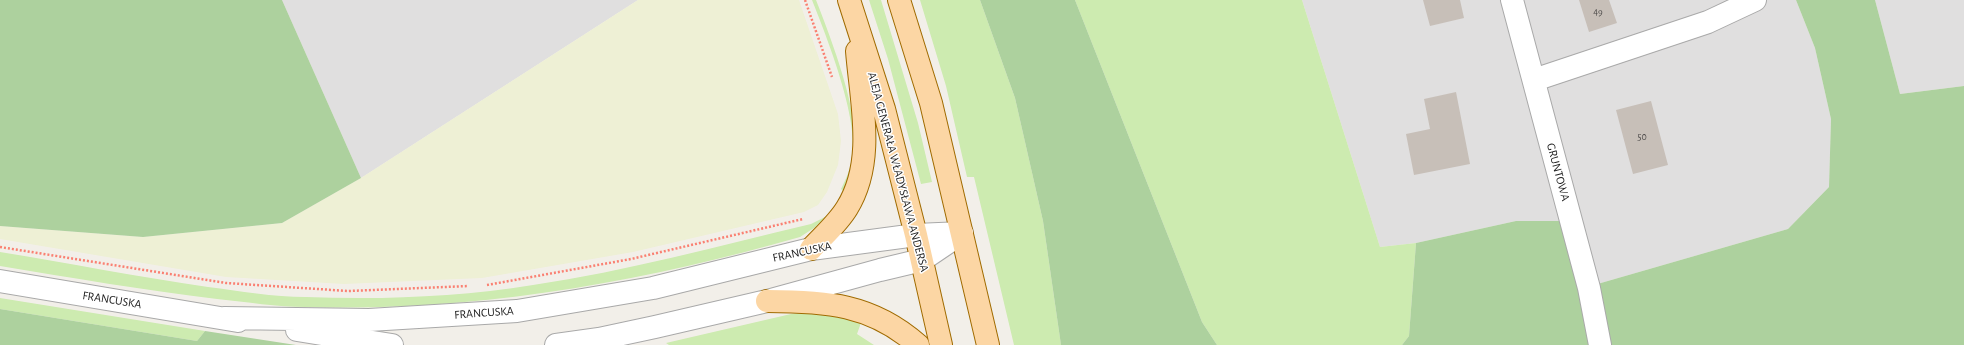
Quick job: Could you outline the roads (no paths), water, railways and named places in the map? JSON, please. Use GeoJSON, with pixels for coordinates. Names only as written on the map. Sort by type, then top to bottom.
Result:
{"type":"FeatureCollection","features":[{"type":"Feature","properties":{"kind":"main road"},"geometry":{"type":"LineString","coordinates":[[899,0],[931,103],[988,345]]}},
{"type":"Feature","properties":{"kind":"main road"},"geometry":{"type":"LineString","coordinates":[[811,249],[847,208],[863,164],[864,139],[852,7]]}},
{"type":"Feature","properties":{"kind":"main road","name":"ALEJA GENERAŁA WŁADYSŁAWA ANDERSA"},"geometry":{"type":"LineString","coordinates":[[852,7],[884,109],[916,235],[941,345]]}},
{"type":"Feature","properties":{"kind":"main road"},"geometry":{"type":"LineString","coordinates":[[767,301],[814,301],[861,310],[879,318],[918,345]]}},
{"type":"Feature","properties":{"kind":"street","name":"GRUNTOWA"},"geometry":{"type":"LineString","coordinates":[[1512,0],[1589,288],[1600,345]]}},
{"type":"Feature","properties":{"kind":"street"},"geometry":{"type":"LineString","coordinates":[[1534,80],[1708,22],[1755,0]]}},
{"type":"Feature","properties":{"kind":"street","name":"FRANCUSKA"},"geometry":{"type":"LineString","coordinates":[[224,318],[369,320],[517,311],[653,288],[811,249],[916,235],[962,233]]}},
{"type":"Feature","properties":{"kind":"street"},"geometry":{"type":"LineString","coordinates":[[556,345],[599,339],[767,301],[922,260],[962,233]]}},
{"type":"Feature","properties":{"kind":"street","name":"FRANCUSKA"},"geometry":{"type":"LineString","coordinates":[[0,281],[392,345]]}}]}
